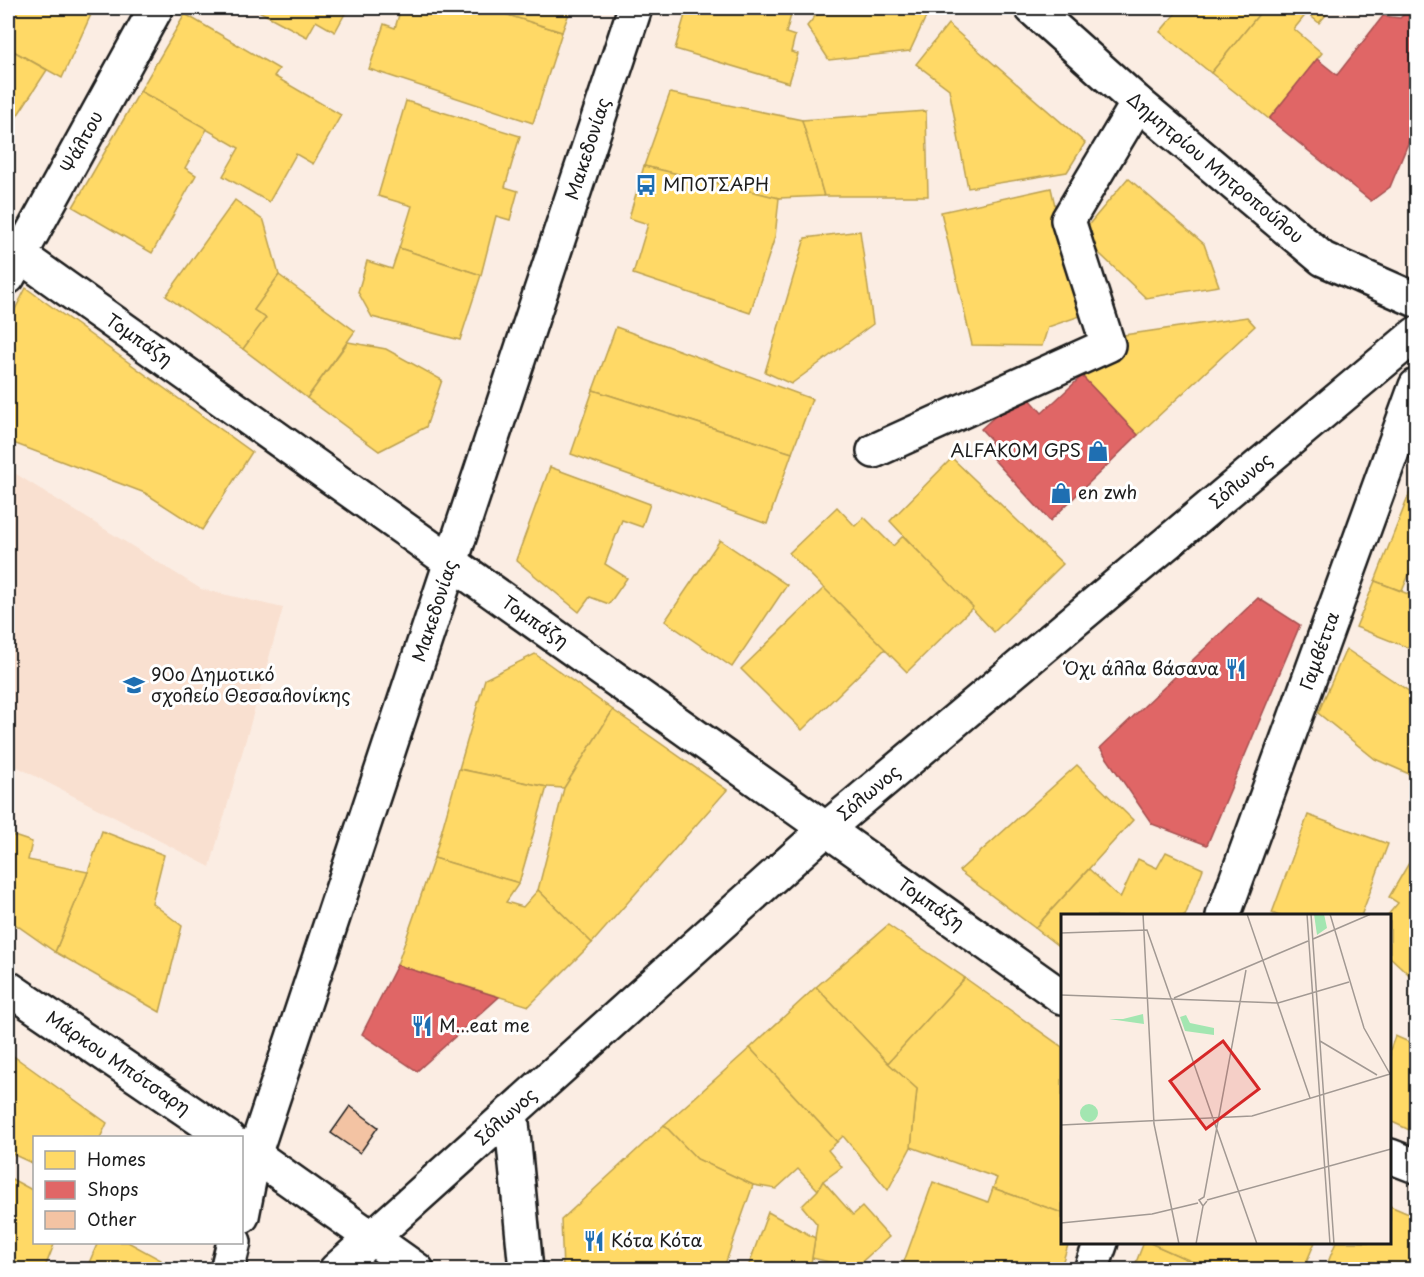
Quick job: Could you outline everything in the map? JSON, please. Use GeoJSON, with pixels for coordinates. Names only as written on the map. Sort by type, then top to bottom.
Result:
{"type":"FeatureCollection","features":[{"type":"Feature","properties":{"kind":"street","name":"Ψάλτου"},"geometry":{"type":"LineString","coordinates":[[11,260],[156,8]]}},
{"type":"Feature","properties":{"kind":"street","name":"Μακεδονίας"},"geometry":{"type":"LineString","coordinates":[[243,1140],[451,562],[635,8]]}},
{"type":"Feature","properties":{"kind":"street","name":"Δημητρίου Μητροπούλου"},"geometry":{"type":"LineString","coordinates":[[1032,8],[1138,103],[1323,259],[1416,300]]}},
{"type":"Feature","properties":{"kind":"street"},"geometry":{"type":"LineString","coordinates":[[874,452],[1108,345],[1068,220],[1138,103]]}},
{"type":"Feature","properties":{"kind":"street","name":"Τομπάζη"},"geometry":{"type":"LineString","coordinates":[[11,260],[451,562],[1061,996]]}},
{"type":"Feature","properties":{"kind":"street","name":"Σόλωνος"},"geometry":{"type":"LineString","coordinates":[[336,1269],[826,829],[1416,334]]}},
{"type":"Feature","properties":{"kind":"street","name":"Γαμβέττα"},"geometry":{"type":"LineString","coordinates":[[1223,914],[1416,386]]}},
{"type":"Feature","properties":{"kind":"street","name":"Μάρκου Μπότσαρη"},"geometry":{"type":"LineString","coordinates":[[9,995],[226,1136]]}},
{"type":"Feature","properties":{"kind":"street"},"geometry":{"type":"LineString","coordinates":[[511,1112],[526,1269]]}},
{"type":"Feature","properties":{"kind":"street","name":"Μάρκου Μπότσαρη"},"geometry":{"type":"LineString","coordinates":[[243,1147],[417,1269]]}},
{"type":"Feature","properties":{"kind":"street"},"geometry":{"type":"LineString","coordinates":[[1391,1157],[1416,1166]]}},
{"type":"Feature","properties":{"kind":"street"},"geometry":{"type":"LineString","coordinates":[[227,1269],[233,1244]]}},
{"type":"Feature","properties":{"kind":"street"},"geometry":{"type":"LineString","coordinates":[[1091,1269],[1100,1244]]}},
{"type":"Feature","properties":{"kind":"shaded area","name":"90ο Δημοτικό σχολείο Θεσσαλονίκης"},"geometry":{"type":"Polygon","coordinates":[[[8,469],[201,589],[283,608],[210,867],[8,762],[8,469]]]}},
{"type":"Feature","properties":{"kind":"building: Homes"},"geometry":{"type":"Polygon","coordinates":[[[8,8],[94,8],[62,78],[8,48],[8,8]]]}},
{"type":"Feature","properties":{"kind":"building: Homes"},"geometry":{"type":"Polygon","coordinates":[[[253,8],[348,8],[335,32],[316,21],[307,37],[253,8]]]}},
{"type":"Feature","properties":{"kind":"building: Homes"},"geometry":{"type":"Polygon","coordinates":[[[401,8],[486,8],[562,32],[533,123],[369,69],[384,24],[395,28],[401,8]]]}},
{"type":"Feature","properties":{"kind":"building: Homes"},"geometry":{"type":"Polygon","coordinates":[[[486,8],[571,8],[562,32],[486,8]]]}},
{"type":"Feature","properties":{"kind":"building: Homes"},"geometry":{"type":"Polygon","coordinates":[[[687,8],[793,8],[786,33],[795,36],[791,52],[798,54],[789,83],[675,49],[687,8]]]}},
{"type":"Feature","properties":{"kind":"building: Homes"},"geometry":{"type":"Polygon","coordinates":[[[822,8],[930,8],[910,51],[829,60],[807,26],[822,8]]]}},
{"type":"Feature","properties":{"kind":"building: Homes"},"geometry":{"type":"Polygon","coordinates":[[[1180,8],[1264,8],[1211,73],[1160,32],[1180,8]]]}},
{"type":"Feature","properties":{"kind":"building: Homes"},"geometry":{"type":"Polygon","coordinates":[[[1264,8],[1301,8],[1307,13],[1294,29],[1322,53],[1269,119],[1211,73],[1264,8]]]}},
{"type":"Feature","properties":{"kind":"building: Homes"},"geometry":{"type":"Polygon","coordinates":[[[1301,8],[1332,8],[1319,23],[1301,8]]]}},
{"type":"Feature","properties":{"kind":"building: Homes"},"geometry":{"type":"Polygon","coordinates":[[[185,14],[279,69],[274,76],[341,115],[313,164],[296,154],[269,202],[223,176],[239,148],[140,91],[185,14]]]}},
{"type":"Feature","properties":{"kind":"building: Homes"},"geometry":{"type":"Polygon","coordinates":[[[948,24],[1085,143],[1067,172],[968,188],[949,89],[916,64],[948,24]]]}},
{"type":"Feature","properties":{"kind":"building: Homes"},"geometry":{"type":"Polygon","coordinates":[[[8,48],[47,70],[8,130],[8,48]]]}},
{"type":"Feature","properties":{"kind":"building: Homes"},"geometry":{"type":"Polygon","coordinates":[[[140,91],[207,129],[185,168],[196,175],[152,253],[73,207],[140,91]]]}},
{"type":"Feature","properties":{"kind":"building: Homes"},"geometry":{"type":"Polygon","coordinates":[[[670,93],[802,120],[824,196],[779,198],[644,166],[670,93]]]}},
{"type":"Feature","properties":{"kind":"building: Homes"},"geometry":{"type":"Polygon","coordinates":[[[406,101],[520,136],[505,187],[518,191],[510,220],[496,216],[481,275],[399,248],[412,206],[378,196],[406,101]]]}},
{"type":"Feature","properties":{"kind":"building: Homes"},"geometry":{"type":"Polygon","coordinates":[[[926,111],[928,196],[824,196],[802,120],[926,111]]]}},
{"type":"Feature","properties":{"kind":"building: Homes"},"geometry":{"type":"Polygon","coordinates":[[[644,166],[779,198],[775,237],[750,313],[633,274],[648,224],[629,218],[644,166]]]}},
{"type":"Feature","properties":{"kind":"building: Homes"},"geometry":{"type":"Polygon","coordinates":[[[1128,178],[1204,244],[1219,286],[1146,298],[1080,235],[1128,178]]]}},
{"type":"Feature","properties":{"kind":"building: Homes"},"geometry":{"type":"Polygon","coordinates":[[[1051,188],[1080,316],[1048,327],[1042,346],[972,345],[941,212],[1051,188]]]}},
{"type":"Feature","properties":{"kind":"building: Homes"},"geometry":{"type":"Polygon","coordinates":[[[235,200],[264,221],[279,275],[254,310],[266,318],[243,349],[166,296],[235,200]]]}},
{"type":"Feature","properties":{"kind":"building: Homes"},"geometry":{"type":"Polygon","coordinates":[[[860,231],[873,324],[791,384],[765,372],[805,238],[860,231]]]}},
{"type":"Feature","properties":{"kind":"building: Homes"},"geometry":{"type":"Polygon","coordinates":[[[399,248],[481,275],[460,340],[372,317],[358,292],[367,261],[392,269],[399,248]]]}},
{"type":"Feature","properties":{"kind":"building: Homes"},"geometry":{"type":"Polygon","coordinates":[[[279,275],[355,331],[307,398],[243,349],[266,318],[254,310],[279,275]]]}},
{"type":"Feature","properties":{"kind":"building: Homes"},"geometry":{"type":"Polygon","coordinates":[[[26,288],[252,452],[202,530],[145,493],[8,441],[8,323],[26,288]]]}},
{"type":"Feature","properties":{"kind":"building: Homes"},"geometry":{"type":"Polygon","coordinates":[[[1247,317],[1255,326],[1138,435],[1082,376],[1124,335],[1247,317]]]}},
{"type":"Feature","properties":{"kind":"building: Homes"},"geometry":{"type":"Polygon","coordinates":[[[616,327],[812,399],[792,453],[593,390],[616,327]]]}},
{"type":"Feature","properties":{"kind":"building: Homes"},"geometry":{"type":"Polygon","coordinates":[[[348,342],[386,349],[442,380],[426,427],[379,451],[307,398],[348,342]]]}},
{"type":"Feature","properties":{"kind":"building: Homes"},"geometry":{"type":"Polygon","coordinates":[[[593,390],[792,453],[767,524],[571,454],[593,390]]]}},
{"type":"Feature","properties":{"kind":"building: Homes"},"geometry":{"type":"Polygon","coordinates":[[[952,458],[1063,564],[994,632],[890,521],[952,458]]]}},
{"type":"Feature","properties":{"kind":"building: Homes"},"geometry":{"type":"Polygon","coordinates":[[[550,467],[650,504],[642,527],[622,520],[605,564],[627,578],[609,604],[590,597],[579,612],[516,560],[550,467]]]}},
{"type":"Feature","properties":{"kind":"building: Homes"},"geometry":{"type":"Polygon","coordinates":[[[1416,477],[1416,573],[1411,570],[1402,591],[1375,581],[1416,477]]]}},
{"type":"Feature","properties":{"kind":"building: Homes"},"geometry":{"type":"Polygon","coordinates":[[[837,507],[855,526],[864,517],[893,546],[903,536],[973,607],[907,672],[789,553],[837,507]]]}},
{"type":"Feature","properties":{"kind":"building: Homes"},"geometry":{"type":"Polygon","coordinates":[[[720,540],[787,585],[732,667],[665,621],[720,540]]]}},
{"type":"Feature","properties":{"kind":"building: Homes"},"geometry":{"type":"Polygon","coordinates":[[[1375,581],[1416,597],[1416,651],[1356,627],[1375,581]]]}},
{"type":"Feature","properties":{"kind":"building: Homes"},"geometry":{"type":"Polygon","coordinates":[[[824,588],[885,649],[802,730],[741,669],[824,588]]]}},
{"type":"Feature","properties":{"kind":"building: Homes"},"geometry":{"type":"Polygon","coordinates":[[[1346,649],[1416,696],[1416,777],[1375,759],[1318,713],[1346,649]]]}},
{"type":"Feature","properties":{"kind":"building: Homes"},"geometry":{"type":"Polygon","coordinates":[[[535,654],[613,710],[564,788],[547,787],[459,769],[485,679],[535,654]]]}},
{"type":"Feature","properties":{"kind":"building: Homes"},"geometry":{"type":"Polygon","coordinates":[[[613,710],[727,790],[592,943],[538,890],[564,788],[613,710]]]}},
{"type":"Feature","properties":{"kind":"building: Homes"},"geometry":{"type":"Polygon","coordinates":[[[1077,765],[1133,820],[1035,928],[959,871],[1077,765]]]}},
{"type":"Feature","properties":{"kind":"building: Homes"},"geometry":{"type":"Polygon","coordinates":[[[459,769],[547,787],[519,883],[434,858],[459,769]]]}},
{"type":"Feature","properties":{"kind":"building: Homes"},"geometry":{"type":"Polygon","coordinates":[[[1308,815],[1388,844],[1362,914],[1272,913],[1308,815]]]}},
{"type":"Feature","properties":{"kind":"building: Homes"},"geometry":{"type":"Polygon","coordinates":[[[102,831],[164,855],[152,903],[182,926],[160,1012],[55,952],[102,831]]]}},
{"type":"Feature","properties":{"kind":"building: Homes"},"geometry":{"type":"Polygon","coordinates":[[[8,834],[32,842],[28,860],[88,872],[55,952],[8,919],[8,834]]]}},
{"type":"Feature","properties":{"kind":"building: Homes"},"geometry":{"type":"Polygon","coordinates":[[[1416,851],[1416,981],[1391,958],[1391,914],[1389,914],[1398,903],[1389,897],[1416,851]]]}},
{"type":"Feature","properties":{"kind":"building: Homes"},"geometry":{"type":"Polygon","coordinates":[[[1166,852],[1203,869],[1186,914],[1061,914],[1061,948],[1035,928],[1089,869],[1120,898],[1138,859],[1157,868],[1166,852]]]}},
{"type":"Feature","properties":{"kind":"building: Homes"},"geometry":{"type":"Polygon","coordinates":[[[434,858],[519,883],[506,902],[523,907],[538,890],[592,943],[529,1006],[397,965],[434,858]]]}},
{"type":"Feature","properties":{"kind":"building: Homes"},"geometry":{"type":"Polygon","coordinates":[[[888,925],[965,978],[888,1063],[816,987],[888,925]]]}},
{"type":"Feature","properties":{"kind":"building: Homes"},"geometry":{"type":"Polygon","coordinates":[[[965,978],[1061,1046],[1061,1213],[993,1188],[997,1178],[911,1147],[917,1089],[888,1063],[965,978]]]}},
{"type":"Feature","properties":{"kind":"building: Homes"},"geometry":{"type":"Polygon","coordinates":[[[816,987],[888,1063],[917,1089],[911,1147],[888,1190],[843,1136],[837,1142],[750,1048],[816,987]]]}},
{"type":"Feature","properties":{"kind":"building: Homes"},"geometry":{"type":"Polygon","coordinates":[[[1395,1036],[1416,1045],[1416,1133],[1391,1121],[1391,1047],[1395,1036]]]}},
{"type":"Feature","properties":{"kind":"building: Homes"},"geometry":{"type":"Polygon","coordinates":[[[750,1048],[837,1142],[828,1150],[842,1167],[823,1181],[818,1190],[798,1169],[776,1189],[753,1185],[697,1159],[664,1125],[750,1048]]]}},
{"type":"Feature","properties":{"kind":"building: Homes"},"geometry":{"type":"Polygon","coordinates":[[[12,1055],[107,1123],[101,1136],[33,1136],[33,1164],[8,1152],[8,1065],[12,1055]]]}},
{"type":"Feature","properties":{"kind":"building: Homes"},"geometry":{"type":"Polygon","coordinates":[[[664,1125],[697,1159],[753,1185],[723,1270],[563,1270],[561,1220],[664,1125]]]}},
{"type":"Feature","properties":{"kind":"building: Homes"},"geometry":{"type":"Polygon","coordinates":[[[8,1177],[33,1190],[33,1244],[54,1244],[44,1270],[16,1270],[8,1266],[8,1177]]]}},
{"type":"Feature","properties":{"kind":"building: Homes"},"geometry":{"type":"Polygon","coordinates":[[[823,1181],[853,1215],[862,1207],[889,1237],[855,1268],[812,1258],[817,1224],[802,1206],[818,1190],[823,1181]]]}},
{"type":"Feature","properties":{"kind":"building: Homes"},"geometry":{"type":"Polygon","coordinates":[[[933,1182],[988,1202],[993,1188],[1061,1213],[1061,1244],[1068,1244],[1060,1270],[901,1270],[933,1182]]]}},
{"type":"Feature","properties":{"kind":"building: Homes"},"geometry":{"type":"Polygon","coordinates":[[[1391,1206],[1416,1217],[1416,1270],[1325,1270],[1335,1244],[1391,1244],[1391,1206]]]}},
{"type":"Feature","properties":{"kind":"building: Homes"},"geometry":{"type":"Polygon","coordinates":[[[768,1212],[815,1238],[810,1270],[747,1270],[768,1212]]]}},
{"type":"Feature","properties":{"kind":"building: Homes"},"geometry":{"type":"Polygon","coordinates":[[[97,1244],[132,1244],[161,1260],[157,1270],[86,1270],[97,1244]]]}},
{"type":"Feature","properties":{"kind":"building: Homes"},"geometry":{"type":"Polygon","coordinates":[[[1143,1244],[1152,1244],[1211,1270],[1133,1270],[1143,1244]]]}},
{"type":"Feature","properties":{"kind":"building: Homes"},"geometry":{"type":"Polygon","coordinates":[[[1152,1244],[1314,1244],[1303,1270],[1211,1270],[1152,1244]]]}},
{"type":"Feature","properties":{"kind":"building: Shops"},"geometry":{"type":"Polygon","coordinates":[[[1411,8],[1416,9],[1416,124],[1390,187],[1371,201],[1269,119],[1317,59],[1337,75],[1383,16],[1400,18],[1411,8]]]}},
{"type":"Feature","properties":{"kind":"building: Shops"},"geometry":{"type":"Polygon","coordinates":[[[1082,376],[1138,435],[1050,521],[984,449],[992,441],[981,429],[1023,391],[1042,413],[1082,376]]]}},
{"type":"Feature","properties":{"kind":"building: Shops"},"geometry":{"type":"Polygon","coordinates":[[[1258,598],[1300,625],[1207,845],[1152,824],[1100,748],[1258,598]]]}},
{"type":"Feature","properties":{"kind":"building: Shops"},"geometry":{"type":"Polygon","coordinates":[[[397,965],[499,997],[417,1071],[362,1034],[397,965]]]}},
{"type":"Feature","properties":{"kind":"building: Other"},"geometry":{"type":"Polygon","coordinates":[[[350,1106],[378,1127],[360,1153],[331,1133],[350,1106]]]}},
{"type":"Feature","properties":{"kind":"place","name":"ΜΠΟΤΣΑΡΗ"},"geometry":{"type":"Point","coordinates":[646,185]}},
{"type":"Feature","properties":{"kind":"place","name":"ALFAKOM GPS"},"geometry":{"type":"Point","coordinates":[1098,451]}},
{"type":"Feature","properties":{"kind":"place","name":"en zwh"},"geometry":{"type":"Point","coordinates":[1061,493]}},
{"type":"Feature","properties":{"kind":"place","name":"Όχι άλλα βάσανα"},"geometry":{"type":"Point","coordinates":[1236,669]}},
{"type":"Feature","properties":{"kind":"place","name":"90ο Δημοτικό σχολείο Θεσσαλονίκης"},"geometry":{"type":"Point","coordinates":[134,685]}},
{"type":"Feature","properties":{"kind":"place","name":"M...eat me"},"geometry":{"type":"Point","coordinates":[422,1026]}},
{"type":"Feature","properties":{"kind":"place","name":"Κότα Κότα"},"geometry":{"type":"Point","coordinates":[594,1241]}}]}
